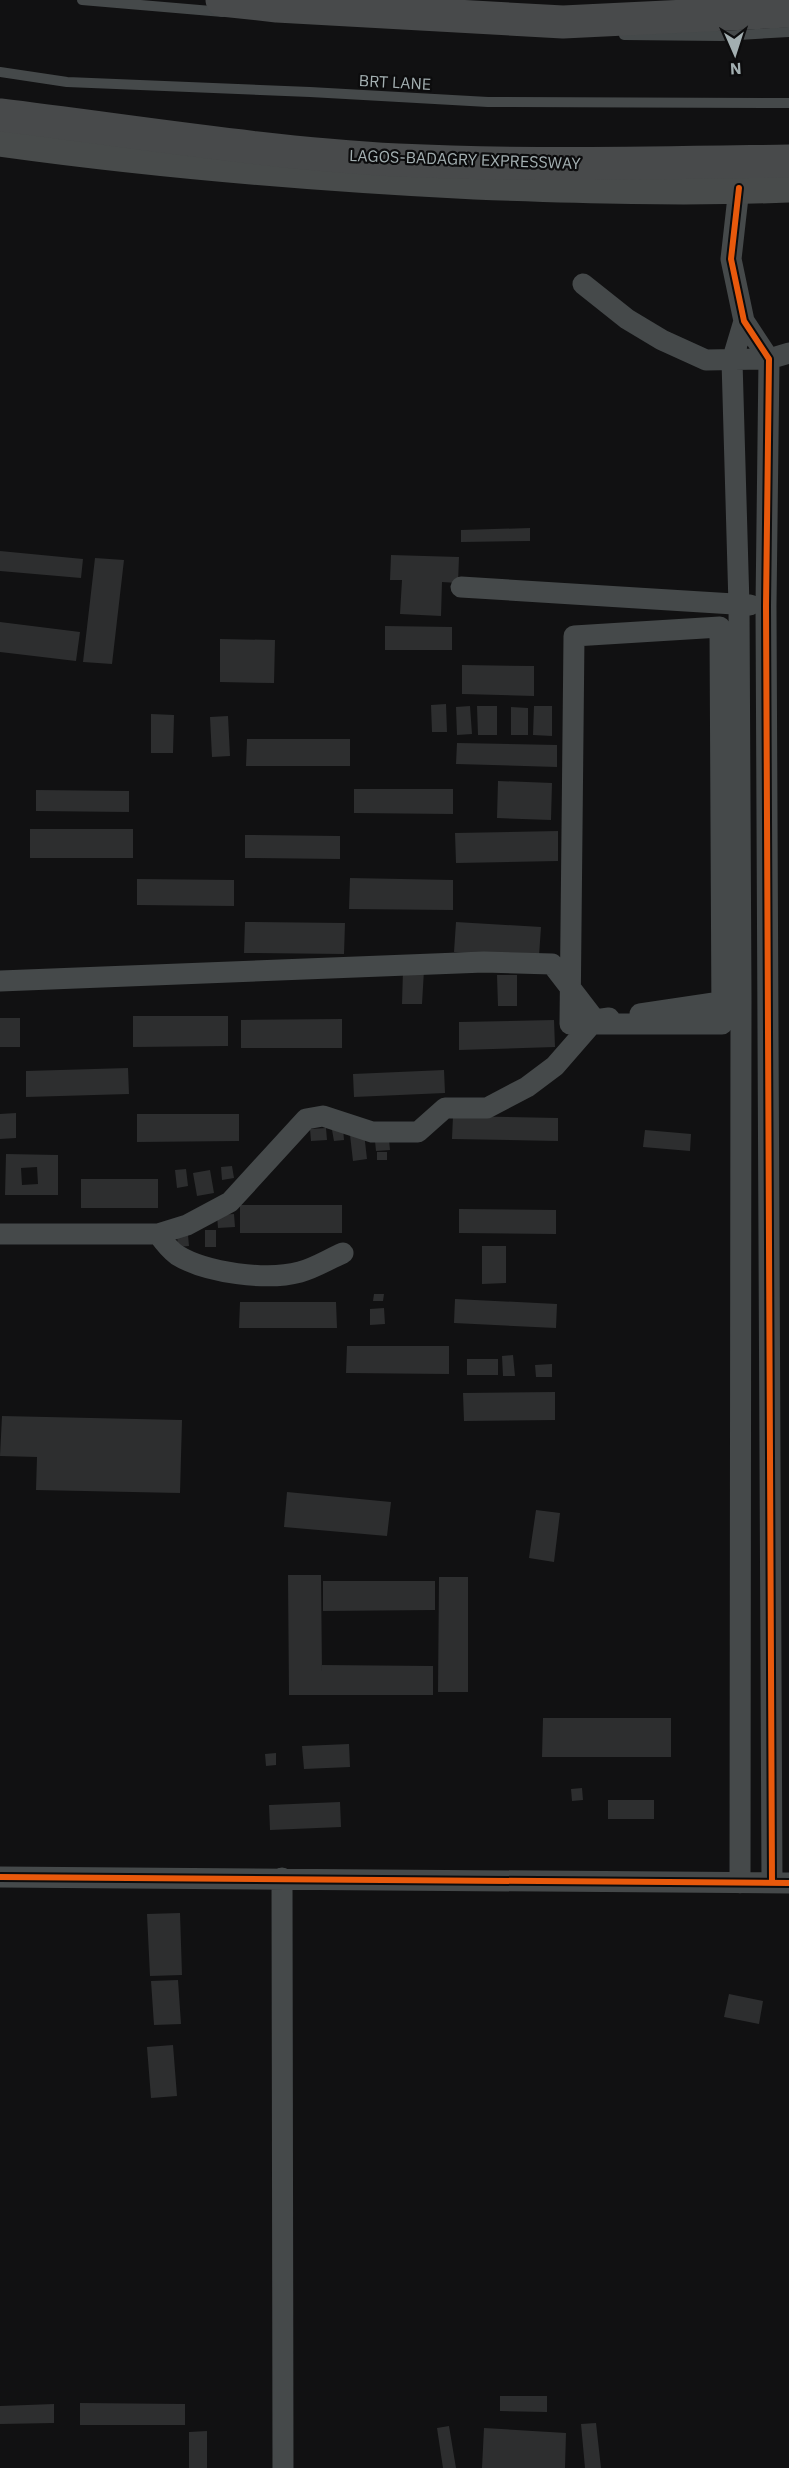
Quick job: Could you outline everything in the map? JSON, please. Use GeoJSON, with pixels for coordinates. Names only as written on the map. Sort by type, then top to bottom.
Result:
{"type":"FeatureCollection","features":[{"type":"Feature","properties":{"kind":"highway"},"geometry":{"type":"LineString","coordinates":[[222,0],[277,6],[563,22],[789,11]]}},
{"type":"Feature","properties":{"kind":"highway"},"geometry":{"type":"LineString","coordinates":[[719,14],[789,6]]}},
{"type":"Feature","properties":{"kind":"highway","name":"LAGOS-BADAGRY EXPRESSWAY"},"geometry":{"type":"LineString","coordinates":[[0,115],[255,146],[397,160],[581,164],[789,161]]}},
{"type":"Feature","properties":{"kind":"main road","name":"LAGOS-BADAGRY EXPRESSWAY"},"geometry":{"type":"LineString","coordinates":[[0,140],[97,153],[361,177],[611,189],[789,186]]}},
{"type":"Feature","properties":{"kind":"street"},"geometry":{"type":"LineString","coordinates":[[739,188],[730,259],[744,321],[769,359],[766,606],[754,999],[740,1883]]}},
{"type":"Feature","properties":{"kind":"street"},"geometry":{"type":"LineString","coordinates":[[583,284],[627,319],[662,340],[706,360],[769,359],[789,353]]}},
{"type":"Feature","properties":{"kind":"street"},"geometry":{"type":"LineString","coordinates":[[0,1877],[781,1883],[732,361],[744,321]]}},
{"type":"Feature","properties":{"kind":"street"},"geometry":{"type":"LineString","coordinates":[[461,587],[766,606]]}},
{"type":"Feature","properties":{"kind":"street"},"geometry":{"type":"LineString","coordinates":[[720,627],[722,1024],[570,1024],[574,636],[720,627]]}},
{"type":"Feature","properties":{"kind":"street"},"geometry":{"type":"LineString","coordinates":[[0,981],[484,962],[552,964],[595,1020]]}},
{"type":"Feature","properties":{"kind":"street"},"geometry":{"type":"LineString","coordinates":[[0,1234],[158,1234],[188,1225],[230,1202],[306,1119],[323,1116],[372,1132],[418,1132],[445,1108],[487,1108],[527,1087],[555,1066],[595,1020],[754,999]]}},
{"type":"Feature","properties":{"kind":"street"},"geometry":{"type":"LineString","coordinates":[[158,1234],[176,1254],[215,1270],[253,1274],[279,1276],[301,1271],[343,1253]]}},
{"type":"Feature","properties":{"kind":"street"},"geometry":{"type":"LineString","coordinates":[[282,1878],[283,2468]]}},
{"type":"Feature","properties":{"kind":"lane"},"geometry":{"type":"LineString","coordinates":[[82,0],[391,24]]}},
{"type":"Feature","properties":{"kind":"lane"},"geometry":{"type":"LineString","coordinates":[[613,34],[721,36],[789,32]]}},
{"type":"Feature","properties":{"kind":"lane"},"geometry":{"type":"LineString","coordinates":[[542,33],[566,33]]}},
{"type":"Feature","properties":{"kind":"lane","name":"BRT LANE"},"geometry":{"type":"LineString","coordinates":[[0,72],[67,82],[488,102],[789,103]]}},
{"type":"Feature","properties":{"kind":"building"},"geometry":{"type":"Polygon","coordinates":[[[530,528],[530,541],[461,542],[461,530],[530,528]]]}},
{"type":"Feature","properties":{"kind":"building"},"geometry":{"type":"Polygon","coordinates":[[[0,551],[83,559],[81,578],[0,571],[0,551]]]}},
{"type":"Feature","properties":{"kind":"building"},"geometry":{"type":"Polygon","coordinates":[[[391,555],[459,557],[458,583],[442,582],[441,616],[400,614],[402,580],[390,580],[391,555]]]}},
{"type":"Feature","properties":{"kind":"building"},"geometry":{"type":"Polygon","coordinates":[[[95,558],[124,560],[112,664],[83,662],[95,558]]]}},
{"type":"Feature","properties":{"kind":"building"},"geometry":{"type":"Polygon","coordinates":[[[0,622],[80,632],[76,661],[0,652],[0,622]]]}},
{"type":"Feature","properties":{"kind":"building"},"geometry":{"type":"Polygon","coordinates":[[[385,626],[452,627],[452,650],[385,650],[385,626]]]}},
{"type":"Feature","properties":{"kind":"building"},"geometry":{"type":"Polygon","coordinates":[[[220,639],[275,640],[274,683],[220,682],[220,639]]]}},
{"type":"Feature","properties":{"kind":"building"},"geometry":{"type":"Polygon","coordinates":[[[462,665],[534,666],[534,696],[462,694],[462,665]]]}},
{"type":"Feature","properties":{"kind":"building"},"geometry":{"type":"Polygon","coordinates":[[[446,704],[447,732],[432,732],[431,705],[446,704]]]}},
{"type":"Feature","properties":{"kind":"building"},"geometry":{"type":"Polygon","coordinates":[[[470,706],[472,734],[457,735],[456,707],[470,706]]]}},
{"type":"Feature","properties":{"kind":"building"},"geometry":{"type":"Polygon","coordinates":[[[477,706],[497,706],[497,735],[478,735],[477,706]]]}},
{"type":"Feature","properties":{"kind":"building"},"geometry":{"type":"Polygon","coordinates":[[[534,706],[552,706],[552,736],[533,735],[534,706]]]}},
{"type":"Feature","properties":{"kind":"building"},"geometry":{"type":"Polygon","coordinates":[[[511,707],[528,708],[528,735],[511,735],[511,707]]]}},
{"type":"Feature","properties":{"kind":"building"},"geometry":{"type":"Polygon","coordinates":[[[151,714],[174,715],[173,753],[151,753],[151,714]]]}},
{"type":"Feature","properties":{"kind":"building"},"geometry":{"type":"Polygon","coordinates":[[[228,716],[230,756],[212,757],[210,717],[228,716]]]}},
{"type":"Feature","properties":{"kind":"building"},"geometry":{"type":"Polygon","coordinates":[[[247,739],[350,739],[350,766],[246,766],[247,739]]]}},
{"type":"Feature","properties":{"kind":"building"},"geometry":{"type":"Polygon","coordinates":[[[457,743],[557,745],[557,767],[456,764],[457,743]]]}},
{"type":"Feature","properties":{"kind":"building"},"geometry":{"type":"Polygon","coordinates":[[[498,781],[552,783],[551,820],[497,818],[498,781]]]}},
{"type":"Feature","properties":{"kind":"building"},"geometry":{"type":"Polygon","coordinates":[[[354,789],[453,789],[453,814],[354,813],[354,789]]]}},
{"type":"Feature","properties":{"kind":"building"},"geometry":{"type":"Polygon","coordinates":[[[36,790],[129,791],[129,812],[36,811],[36,790]]]}},
{"type":"Feature","properties":{"kind":"building"},"geometry":{"type":"Polygon","coordinates":[[[30,829],[133,829],[133,858],[30,858],[30,829]]]}},
{"type":"Feature","properties":{"kind":"building"},"geometry":{"type":"Polygon","coordinates":[[[558,831],[558,861],[456,863],[455,833],[558,831]]]}},
{"type":"Feature","properties":{"kind":"building"},"geometry":{"type":"Polygon","coordinates":[[[245,835],[340,836],[340,859],[245,858],[245,835]]]}},
{"type":"Feature","properties":{"kind":"building"},"geometry":{"type":"Polygon","coordinates":[[[350,878],[453,880],[453,910],[349,909],[350,878]]]}},
{"type":"Feature","properties":{"kind":"building"},"geometry":{"type":"Polygon","coordinates":[[[137,879],[234,880],[234,906],[137,905],[137,879]]]}},
{"type":"Feature","properties":{"kind":"building"},"geometry":{"type":"Polygon","coordinates":[[[245,922],[345,923],[344,954],[244,953],[245,922]]]}},
{"type":"Feature","properties":{"kind":"building"},"geometry":{"type":"Polygon","coordinates":[[[456,922],[541,927],[539,956],[454,952],[456,922]]]}},
{"type":"Feature","properties":{"kind":"building"},"geometry":{"type":"Polygon","coordinates":[[[403,970],[424,970],[422,1004],[402,1004],[403,970]]]}},
{"type":"Feature","properties":{"kind":"building"},"geometry":{"type":"Polygon","coordinates":[[[497,975],[517,975],[517,1006],[498,1006],[497,975]]]}},
{"type":"Feature","properties":{"kind":"building"},"geometry":{"type":"Polygon","coordinates":[[[133,1016],[228,1016],[228,1046],[133,1047],[133,1016]]]}},
{"type":"Feature","properties":{"kind":"building"},"geometry":{"type":"Polygon","coordinates":[[[0,1018],[20,1018],[20,1047],[0,1047],[0,1018]]]}},
{"type":"Feature","properties":{"kind":"building"},"geometry":{"type":"Polygon","coordinates":[[[342,1019],[342,1048],[241,1048],[241,1020],[342,1019]]]}},
{"type":"Feature","properties":{"kind":"building"},"geometry":{"type":"Polygon","coordinates":[[[554,1020],[555,1047],[459,1050],[459,1022],[554,1020]]]}},
{"type":"Feature","properties":{"kind":"building"},"geometry":{"type":"Polygon","coordinates":[[[128,1068],[129,1094],[26,1097],[26,1071],[128,1068]]]}},
{"type":"Feature","properties":{"kind":"building"},"geometry":{"type":"Polygon","coordinates":[[[444,1070],[445,1093],[354,1097],[353,1074],[444,1070]]]}},
{"type":"Feature","properties":{"kind":"building"},"geometry":{"type":"Polygon","coordinates":[[[16,1113],[16,1138],[0,1139],[0,1114],[16,1113]]]}},
{"type":"Feature","properties":{"kind":"building"},"geometry":{"type":"Polygon","coordinates":[[[137,1114],[239,1114],[239,1141],[137,1142],[137,1114]]]}},
{"type":"Feature","properties":{"kind":"building"},"geometry":{"type":"Polygon","coordinates":[[[453,1116],[558,1118],[558,1141],[452,1139],[453,1116]]]}},
{"type":"Feature","properties":{"kind":"building"},"geometry":{"type":"Polygon","coordinates":[[[326,1128],[327,1140],[311,1141],[310,1129],[326,1128]]]}},
{"type":"Feature","properties":{"kind":"building"},"geometry":{"type":"Polygon","coordinates":[[[343,1128],[344,1140],[334,1141],[332,1130],[343,1128]]]}},
{"type":"Feature","properties":{"kind":"building"},"geometry":{"type":"Polygon","coordinates":[[[645,1130],[691,1134],[690,1151],[643,1147],[645,1130]]]}},
{"type":"Feature","properties":{"kind":"building"},"geometry":{"type":"Polygon","coordinates":[[[364,1133],[367,1159],[353,1161],[350,1135],[364,1133]]]}},
{"type":"Feature","properties":{"kind":"building"},"geometry":{"type":"Polygon","coordinates":[[[389,1140],[390,1150],[376,1151],[375,1141],[389,1140]]]}},
{"type":"Feature","properties":{"kind":"building"},"geometry":{"type":"Polygon","coordinates":[[[377,1152],[387,1152],[387,1160],[377,1160],[377,1152]]]}},
{"type":"Feature","properties":{"kind":"building"},"geometry":{"type":"Polygon","coordinates":[[[6,1154],[58,1155],[58,1195],[5,1195],[6,1154]],[[37,1167],[21,1168],[22,1185],[38,1184],[37,1167]]]}},
{"type":"Feature","properties":{"kind":"building"},"geometry":{"type":"Polygon","coordinates":[[[232,1166],[234,1178],[222,1180],[221,1167],[232,1166]]]}},
{"type":"Feature","properties":{"kind":"building"},"geometry":{"type":"Polygon","coordinates":[[[186,1169],[188,1186],[177,1188],[175,1170],[186,1169]]]}},
{"type":"Feature","properties":{"kind":"building"},"geometry":{"type":"Polygon","coordinates":[[[210,1170],[214,1193],[197,1196],[193,1173],[210,1170]]]}},
{"type":"Feature","properties":{"kind":"building"},"geometry":{"type":"Polygon","coordinates":[[[81,1179],[158,1179],[158,1208],[81,1208],[81,1179]]]}},
{"type":"Feature","properties":{"kind":"building"},"geometry":{"type":"Polygon","coordinates":[[[240,1205],[342,1205],[342,1233],[240,1233],[240,1205]]]}},
{"type":"Feature","properties":{"kind":"building"},"geometry":{"type":"Polygon","coordinates":[[[459,1209],[556,1210],[556,1234],[459,1233],[459,1209]]]}},
{"type":"Feature","properties":{"kind":"building"},"geometry":{"type":"Polygon","coordinates":[[[234,1214],[235,1227],[218,1228],[217,1215],[234,1214]]]}},
{"type":"Feature","properties":{"kind":"building"},"geometry":{"type":"Polygon","coordinates":[[[205,1230],[216,1230],[216,1247],[205,1247],[205,1230]]]}},
{"type":"Feature","properties":{"kind":"building"},"geometry":{"type":"Polygon","coordinates":[[[188,1235],[189,1246],[178,1247],[177,1236],[188,1235]]]}},
{"type":"Feature","properties":{"kind":"building"},"geometry":{"type":"Polygon","coordinates":[[[482,1246],[506,1246],[506,1283],[482,1284],[482,1246]]]}},
{"type":"Feature","properties":{"kind":"building"},"geometry":{"type":"Polygon","coordinates":[[[374,1294],[384,1294],[383,1301],[373,1301],[374,1294]]]}},
{"type":"Feature","properties":{"kind":"building"},"geometry":{"type":"Polygon","coordinates":[[[455,1299],[557,1304],[556,1328],[454,1323],[455,1299]]]}},
{"type":"Feature","properties":{"kind":"building"},"geometry":{"type":"Polygon","coordinates":[[[240,1302],[336,1302],[337,1328],[239,1328],[240,1302]]]}},
{"type":"Feature","properties":{"kind":"building"},"geometry":{"type":"Polygon","coordinates":[[[384,1308],[385,1324],[370,1325],[370,1309],[384,1308]]]}},
{"type":"Feature","properties":{"kind":"building"},"geometry":{"type":"Polygon","coordinates":[[[347,1346],[449,1346],[449,1374],[346,1373],[347,1346]]]}},
{"type":"Feature","properties":{"kind":"building"},"geometry":{"type":"Polygon","coordinates":[[[513,1355],[515,1376],[503,1376],[502,1356],[513,1355]]]}},
{"type":"Feature","properties":{"kind":"building"},"geometry":{"type":"Polygon","coordinates":[[[467,1359],[498,1359],[498,1375],[467,1375],[467,1359]]]}},
{"type":"Feature","properties":{"kind":"building"},"geometry":{"type":"Polygon","coordinates":[[[552,1364],[552,1377],[536,1377],[535,1365],[552,1364]]]}},
{"type":"Feature","properties":{"kind":"building"},"geometry":{"type":"Polygon","coordinates":[[[555,1392],[555,1420],[464,1421],[463,1393],[555,1392]]]}},
{"type":"Feature","properties":{"kind":"building"},"geometry":{"type":"Polygon","coordinates":[[[2,1416],[182,1420],[180,1493],[36,1490],[37,1457],[0,1456],[2,1416]]]}},
{"type":"Feature","properties":{"kind":"building"},"geometry":{"type":"Polygon","coordinates":[[[287,1492],[391,1502],[387,1536],[284,1527],[287,1492]]]}},
{"type":"Feature","properties":{"kind":"building"},"geometry":{"type":"Polygon","coordinates":[[[536,1510],[560,1513],[554,1562],[529,1558],[536,1510]]]}},
{"type":"Feature","properties":{"kind":"building"},"geometry":{"type":"Polygon","coordinates":[[[288,1575],[321,1575],[322,1674],[322,1665],[433,1666],[433,1695],[289,1695],[288,1575]]]}},
{"type":"Feature","properties":{"kind":"building"},"geometry":{"type":"Polygon","coordinates":[[[439,1577],[468,1577],[468,1692],[438,1692],[439,1577]]]}},
{"type":"Feature","properties":{"kind":"building"},"geometry":{"type":"Polygon","coordinates":[[[323,1581],[435,1581],[435,1610],[323,1611],[323,1581]]]}},
{"type":"Feature","properties":{"kind":"building"},"geometry":{"type":"Polygon","coordinates":[[[543,1718],[671,1718],[671,1757],[542,1757],[543,1718]]]}},
{"type":"Feature","properties":{"kind":"building"},"geometry":{"type":"Polygon","coordinates":[[[349,1744],[350,1767],[304,1769],[302,1746],[349,1744]]]}},
{"type":"Feature","properties":{"kind":"building"},"geometry":{"type":"Polygon","coordinates":[[[276,1753],[276,1765],[266,1766],[265,1754],[276,1753]]]}},
{"type":"Feature","properties":{"kind":"building"},"geometry":{"type":"Polygon","coordinates":[[[582,1788],[583,1800],[572,1801],[571,1789],[582,1788]]]}},
{"type":"Feature","properties":{"kind":"building"},"geometry":{"type":"Polygon","coordinates":[[[608,1800],[654,1800],[654,1819],[608,1819],[608,1800]]]}},
{"type":"Feature","properties":{"kind":"building"},"geometry":{"type":"Polygon","coordinates":[[[340,1802],[341,1827],[270,1830],[269,1805],[340,1802]]]}},
{"type":"Feature","properties":{"kind":"building"},"geometry":{"type":"Polygon","coordinates":[[[180,1913],[182,1975],[150,1976],[147,1914],[180,1913]]]}},
{"type":"Feature","properties":{"kind":"building"},"geometry":{"type":"Polygon","coordinates":[[[178,1980],[181,2024],[154,2025],[151,1981],[178,1980]]]}},
{"type":"Feature","properties":{"kind":"building"},"geometry":{"type":"Polygon","coordinates":[[[729,1994],[763,2001],[759,2024],[724,2017],[729,1994]]]}},
{"type":"Feature","properties":{"kind":"building"},"geometry":{"type":"Polygon","coordinates":[[[173,2045],[177,2096],[151,2098],[147,2047],[173,2045]]]}},
{"type":"Feature","properties":{"kind":"building"},"geometry":{"type":"Polygon","coordinates":[[[500,2396],[547,2396],[547,2412],[500,2411],[500,2396]]]}},
{"type":"Feature","properties":{"kind":"building"},"geometry":{"type":"Polygon","coordinates":[[[80,2403],[185,2404],[185,2425],[80,2425],[80,2403]]]}},
{"type":"Feature","properties":{"kind":"building"},"geometry":{"type":"Polygon","coordinates":[[[54,2404],[54,2423],[0,2424],[0,2406],[54,2404]]]}},
{"type":"Feature","properties":{"kind":"building"},"geometry":{"type":"Polygon","coordinates":[[[596,2423],[601,2468],[585,2468],[581,2424],[596,2423]]]}},
{"type":"Feature","properties":{"kind":"building"},"geometry":{"type":"Polygon","coordinates":[[[449,2426],[456,2468],[443,2468],[437,2428],[449,2426]]]}},
{"type":"Feature","properties":{"kind":"building"},"geometry":{"type":"Polygon","coordinates":[[[484,2428],[566,2433],[565,2468],[482,2468],[484,2428]]]}},
{"type":"Feature","properties":{"kind":"building"},"geometry":{"type":"Polygon","coordinates":[[[207,2431],[207,2468],[189,2468],[189,2432],[207,2431]]]}},
{"type":"Feature","properties":{"kind":"cycle path"},"geometry":{"type":"LineString","coordinates":[[739,188],[731,259],[744,321],[769,359],[766,606],[772,1883]]}},
{"type":"Feature","properties":{"kind":"cycle path"},"geometry":{"type":"LineString","coordinates":[[0,1877],[789,1883]]}}]}
